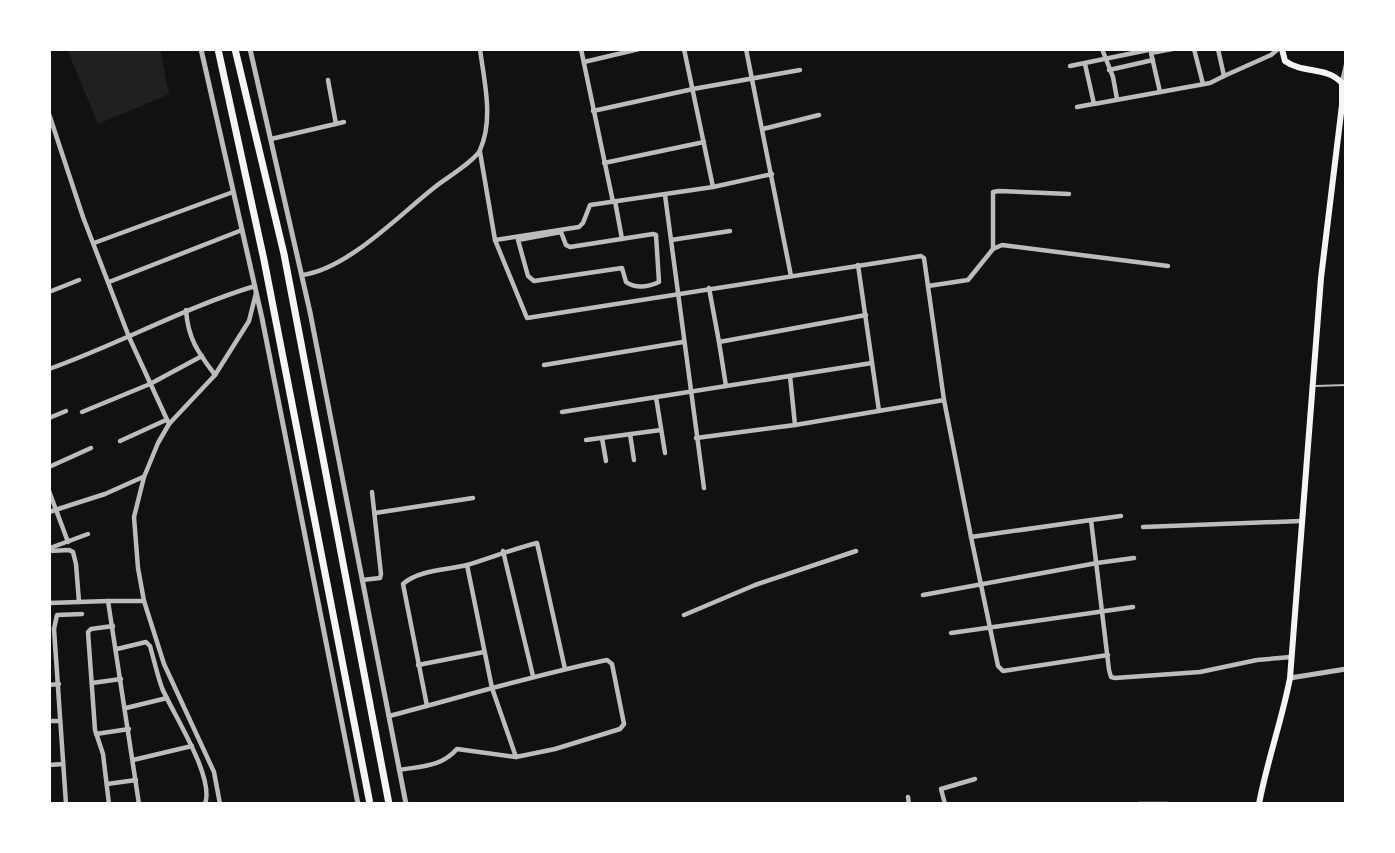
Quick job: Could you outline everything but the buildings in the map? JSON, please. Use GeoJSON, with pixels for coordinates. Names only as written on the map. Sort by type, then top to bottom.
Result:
{"type":"FeatureCollection","features":[{"type":"Feature","properties":{"kind":"highway"},"geometry":{"type":"LineString","coordinates":[[218,49],[264,260],[370,804]]}},
{"type":"Feature","properties":{"kind":"highway"},"geometry":{"type":"LineString","coordinates":[[235,49],[284,254],[389,804]]}},
{"type":"Feature","properties":{"kind":"main road"},"geometry":{"type":"LineString","coordinates":[[1259,804],[1267,762],[1290,678],[1321,278],[1342,105],[1342,83],[1334,75],[1294,67],[1285,61],[1280,49]]}},
{"type":"Feature","properties":{"kind":"street"},"geometry":{"type":"LineString","coordinates":[[201,49],[255,289],[322,613],[358,804]]}},
{"type":"Feature","properties":{"kind":"street"},"geometry":{"type":"LineString","coordinates":[[250,49],[302,275],[406,804]]}},
{"type":"Feature","properties":{"kind":"street"},"geometry":{"type":"LineString","coordinates":[[480,49],[487,119],[480,152],[495,240],[527,318],[921,256],[924,258],[944,400],[998,666],[1003,671],[1108,655]]}},
{"type":"Feature","properties":{"kind":"street"},"geometry":{"type":"LineString","coordinates":[[581,49],[622,239]]}},
{"type":"Feature","properties":{"kind":"street"},"geometry":{"type":"LineString","coordinates":[[583,62],[639,49]]}},
{"type":"Feature","properties":{"kind":"street"},"geometry":{"type":"LineString","coordinates":[[684,49],[713,187]]}},
{"type":"Feature","properties":{"kind":"street"},"geometry":{"type":"LineString","coordinates":[[746,49],[790,275]]}},
{"type":"Feature","properties":{"kind":"street"},"geometry":{"type":"LineString","coordinates":[[1102,49],[1113,77],[1117,99]]}},
{"type":"Feature","properties":{"kind":"street"},"geometry":{"type":"LineString","coordinates":[[1070,66],[1126,52],[1151,49]]}},
{"type":"Feature","properties":{"kind":"street"},"geometry":{"type":"LineString","coordinates":[[1160,92],[1151,53],[1172,49]]}},
{"type":"Feature","properties":{"kind":"street"},"geometry":{"type":"LineString","coordinates":[[1194,49],[1203,85]]}},
{"type":"Feature","properties":{"kind":"street"},"geometry":{"type":"LineString","coordinates":[[1218,49],[1224,76]]}},
{"type":"Feature","properties":{"kind":"street"},"geometry":{"type":"LineString","coordinates":[[1077,107],[1203,85],[1280,49]]}},
{"type":"Feature","properties":{"kind":"street"},"geometry":{"type":"LineString","coordinates":[[1109,70],[1153,60]]}},
{"type":"Feature","properties":{"kind":"street"},"geometry":{"type":"LineString","coordinates":[[1085,64],[1094,104]]}},
{"type":"Feature","properties":{"kind":"street"},"geometry":{"type":"LineString","coordinates":[[1342,83],[1346,65]]}},
{"type":"Feature","properties":{"kind":"street"},"geometry":{"type":"LineString","coordinates":[[593,111],[693,89],[800,70]]}},
{"type":"Feature","properties":{"kind":"street"},"geometry":{"type":"LineString","coordinates":[[328,80],[336,124]]}},
{"type":"Feature","properties":{"kind":"street"},"geometry":{"type":"LineString","coordinates":[[49,114],[129,337],[168,422]]}},
{"type":"Feature","properties":{"kind":"street"},"geometry":{"type":"LineString","coordinates":[[763,129],[819,115]]}},
{"type":"Feature","properties":{"kind":"street"},"geometry":{"type":"LineString","coordinates":[[271,139],[344,122]]}},
{"type":"Feature","properties":{"kind":"street"},"geometry":{"type":"LineString","coordinates":[[604,163],[704,142]]}},
{"type":"Feature","properties":{"kind":"street"},"geometry":{"type":"LineString","coordinates":[[302,275],[338,261],[383,232],[480,152]]}},
{"type":"Feature","properties":{"kind":"street"},"geometry":{"type":"LineString","coordinates":[[495,240],[579,227],[590,205],[713,187],[772,174]]}},
{"type":"Feature","properties":{"kind":"street"},"geometry":{"type":"LineString","coordinates":[[94,243],[233,192]]}},
{"type":"Feature","properties":{"kind":"street"},"geometry":{"type":"LineString","coordinates":[[993,249],[993,192],[1069,194]]}},
{"type":"Feature","properties":{"kind":"street"},"geometry":{"type":"LineString","coordinates":[[664,195],[704,488]]}},
{"type":"Feature","properties":{"kind":"street"},"geometry":{"type":"LineString","coordinates":[[109,282],[242,230]]}},
{"type":"Feature","properties":{"kind":"street"},"geometry":{"type":"LineString","coordinates":[[561,232],[566,245],[570,247],[656,235],[660,281],[656,284],[632,286],[626,282],[622,268],[534,281],[528,276],[518,240],[561,232]]}},
{"type":"Feature","properties":{"kind":"street"},"geometry":{"type":"LineString","coordinates":[[671,240],[730,232]]}},
{"type":"Feature","properties":{"kind":"street"},"geometry":{"type":"LineString","coordinates":[[928,286],[968,280],[993,249],[1002,245],[1168,266]]}},
{"type":"Feature","properties":{"kind":"street"},"geometry":{"type":"LineString","coordinates":[[858,265],[879,411]]}},
{"type":"Feature","properties":{"kind":"street"},"geometry":{"type":"LineString","coordinates":[[49,292],[79,280]]}},
{"type":"Feature","properties":{"kind":"street"},"geometry":{"type":"LineString","coordinates":[[656,284],[658,297]]}},
{"type":"Feature","properties":{"kind":"street"},"geometry":{"type":"LineString","coordinates":[[709,288],[726,386]]}},
{"type":"Feature","properties":{"kind":"street"},"geometry":{"type":"LineString","coordinates":[[49,369],[129,337],[186,310],[255,289]]}},
{"type":"Feature","properties":{"kind":"street"},"geometry":{"type":"LineString","coordinates":[[220,804],[214,772],[164,664],[144,601],[134,517],[144,477],[168,422],[215,374],[249,321],[255,289]]}},
{"type":"Feature","properties":{"kind":"street"},"geometry":{"type":"LineString","coordinates":[[186,310],[187,329],[215,374]]}},
{"type":"Feature","properties":{"kind":"street"},"geometry":{"type":"LineString","coordinates":[[719,342],[866,315]]}},
{"type":"Feature","properties":{"kind":"street"},"geometry":{"type":"LineString","coordinates":[[544,365],[683,342]]}},
{"type":"Feature","properties":{"kind":"street"},"geometry":{"type":"LineString","coordinates":[[82,412],[150,384],[202,356]]}},
{"type":"Feature","properties":{"kind":"street"},"geometry":{"type":"LineString","coordinates":[[562,412],[872,363]]}},
{"type":"Feature","properties":{"kind":"street"},"geometry":{"type":"LineString","coordinates":[[790,376],[795,425]]}},
{"type":"Feature","properties":{"kind":"street"},"geometry":{"type":"LineString","coordinates":[[656,397],[665,453]]}},
{"type":"Feature","properties":{"kind":"street"},"geometry":{"type":"LineString","coordinates":[[696,439],[944,400]]}},
{"type":"Feature","properties":{"kind":"street"},"geometry":{"type":"LineString","coordinates":[[49,418],[66,411]]}},
{"type":"Feature","properties":{"kind":"street"},"geometry":{"type":"LineString","coordinates":[[120,441],[168,422]]}},
{"type":"Feature","properties":{"kind":"street"},"geometry":{"type":"LineString","coordinates":[[586,440],[661,430]]}},
{"type":"Feature","properties":{"kind":"street"},"geometry":{"type":"LineString","coordinates":[[630,434],[634,460]]}},
{"type":"Feature","properties":{"kind":"street"},"geometry":{"type":"LineString","coordinates":[[602,438],[606,461]]}},
{"type":"Feature","properties":{"kind":"street"},"geometry":{"type":"LineString","coordinates":[[49,467],[91,448]]}},
{"type":"Feature","properties":{"kind":"street"},"geometry":{"type":"LineString","coordinates":[[49,512],[105,494],[144,477]]}},
{"type":"Feature","properties":{"kind":"street"},"geometry":{"type":"LineString","coordinates":[[49,491],[68,542]]}},
{"type":"Feature","properties":{"kind":"street"},"geometry":{"type":"LineString","coordinates":[[362,579],[380,578],[382,574],[372,492]]}},
{"type":"Feature","properties":{"kind":"street"},"geometry":{"type":"LineString","coordinates":[[375,513],[473,498]]}},
{"type":"Feature","properties":{"kind":"street"},"geometry":{"type":"LineString","coordinates":[[971,537],[1121,516]]}},
{"type":"Feature","properties":{"kind":"street"},"geometry":{"type":"LineString","coordinates":[[1091,520],[1111,677],[1200,672],[1257,660],[1291,657]]}},
{"type":"Feature","properties":{"kind":"street"},"geometry":{"type":"LineString","coordinates":[[1143,527],[1301,521]]}},
{"type":"Feature","properties":{"kind":"street"},"geometry":{"type":"LineString","coordinates":[[49,550],[88,534]]}},
{"type":"Feature","properties":{"kind":"street"},"geometry":{"type":"LineString","coordinates":[[427,706],[403,584],[428,573],[467,565],[503,551],[537,543],[565,669]]}},
{"type":"Feature","properties":{"kind":"street"},"geometry":{"type":"LineString","coordinates":[[49,550],[73,552],[79,602]]}},
{"type":"Feature","properties":{"kind":"street"},"geometry":{"type":"LineString","coordinates":[[503,551],[533,676]]}},
{"type":"Feature","properties":{"kind":"street"},"geometry":{"type":"LineString","coordinates":[[684,615],[755,585],[856,551]]}},
{"type":"Feature","properties":{"kind":"street"},"geometry":{"type":"LineString","coordinates":[[923,595],[1134,558]]}},
{"type":"Feature","properties":{"kind":"street"},"geometry":{"type":"LineString","coordinates":[[467,565],[492,688],[516,757]]}},
{"type":"Feature","properties":{"kind":"street"},"geometry":{"type":"LineString","coordinates":[[108,601],[139,804]]}},
{"type":"Feature","properties":{"kind":"street"},"geometry":{"type":"LineString","coordinates":[[49,603],[144,601]]}},
{"type":"Feature","properties":{"kind":"street"},"geometry":{"type":"LineString","coordinates":[[951,633],[1133,607]]}},
{"type":"Feature","properties":{"kind":"street"},"geometry":{"type":"LineString","coordinates":[[66,804],[59,684],[51,629],[57,615],[82,614]]}},
{"type":"Feature","properties":{"kind":"street"},"geometry":{"type":"LineString","coordinates":[[109,804],[103,754],[96,734],[88,632],[90,629],[113,626]]}},
{"type":"Feature","properties":{"kind":"street"},"geometry":{"type":"LineString","coordinates":[[117,649],[146,642],[167,698],[192,746],[207,793],[205,804]]}},
{"type":"Feature","properties":{"kind":"street"},"geometry":{"type":"LineString","coordinates":[[418,664],[484,652]]}},
{"type":"Feature","properties":{"kind":"street"},"geometry":{"type":"LineString","coordinates":[[388,716],[533,676],[607,660],[611,661],[625,724],[620,729],[555,749],[516,757],[457,749],[442,762],[399,770]]}},
{"type":"Feature","properties":{"kind":"street"},"geometry":{"type":"LineString","coordinates":[[1290,678],[1346,670]]}},
{"type":"Feature","properties":{"kind":"street"},"geometry":{"type":"LineString","coordinates":[[92,684],[121,679]]}},
{"type":"Feature","properties":{"kind":"street"},"geometry":{"type":"LineString","coordinates":[[49,685],[59,684]]}},
{"type":"Feature","properties":{"kind":"street"},"geometry":{"type":"LineString","coordinates":[[126,708],[167,698]]}},
{"type":"Feature","properties":{"kind":"street"},"geometry":{"type":"LineString","coordinates":[[49,721],[60,720]]}},
{"type":"Feature","properties":{"kind":"street"},"geometry":{"type":"LineString","coordinates":[[96,734],[129,729]]}},
{"type":"Feature","properties":{"kind":"street"},"geometry":{"type":"LineString","coordinates":[[133,760],[192,746]]}},
{"type":"Feature","properties":{"kind":"street"},"geometry":{"type":"LineString","coordinates":[[49,765],[63,764]]}},
{"type":"Feature","properties":{"kind":"street"},"geometry":{"type":"LineString","coordinates":[[945,804],[941,789],[975,779]]}},
{"type":"Feature","properties":{"kind":"street"},"geometry":{"type":"LineString","coordinates":[[107,784],[136,780]]}},
{"type":"Feature","properties":{"kind":"street"},"geometry":{"type":"LineString","coordinates":[[908,797],[909,804]]}},
{"type":"Feature","properties":{"kind":"street"},"geometry":{"type":"LineString","coordinates":[[1139,804],[1167,804]]}},
{"type":"Feature","properties":{"kind":"lane"},"geometry":{"type":"LineString","coordinates":[[1312,387],[1346,385]]}},
{"type":"Feature","properties":{"kind":"shaded area"},"geometry":{"type":"Polygon","coordinates":[[[67,49],[160,49],[169,94],[98,124],[67,49]]]}}]}
